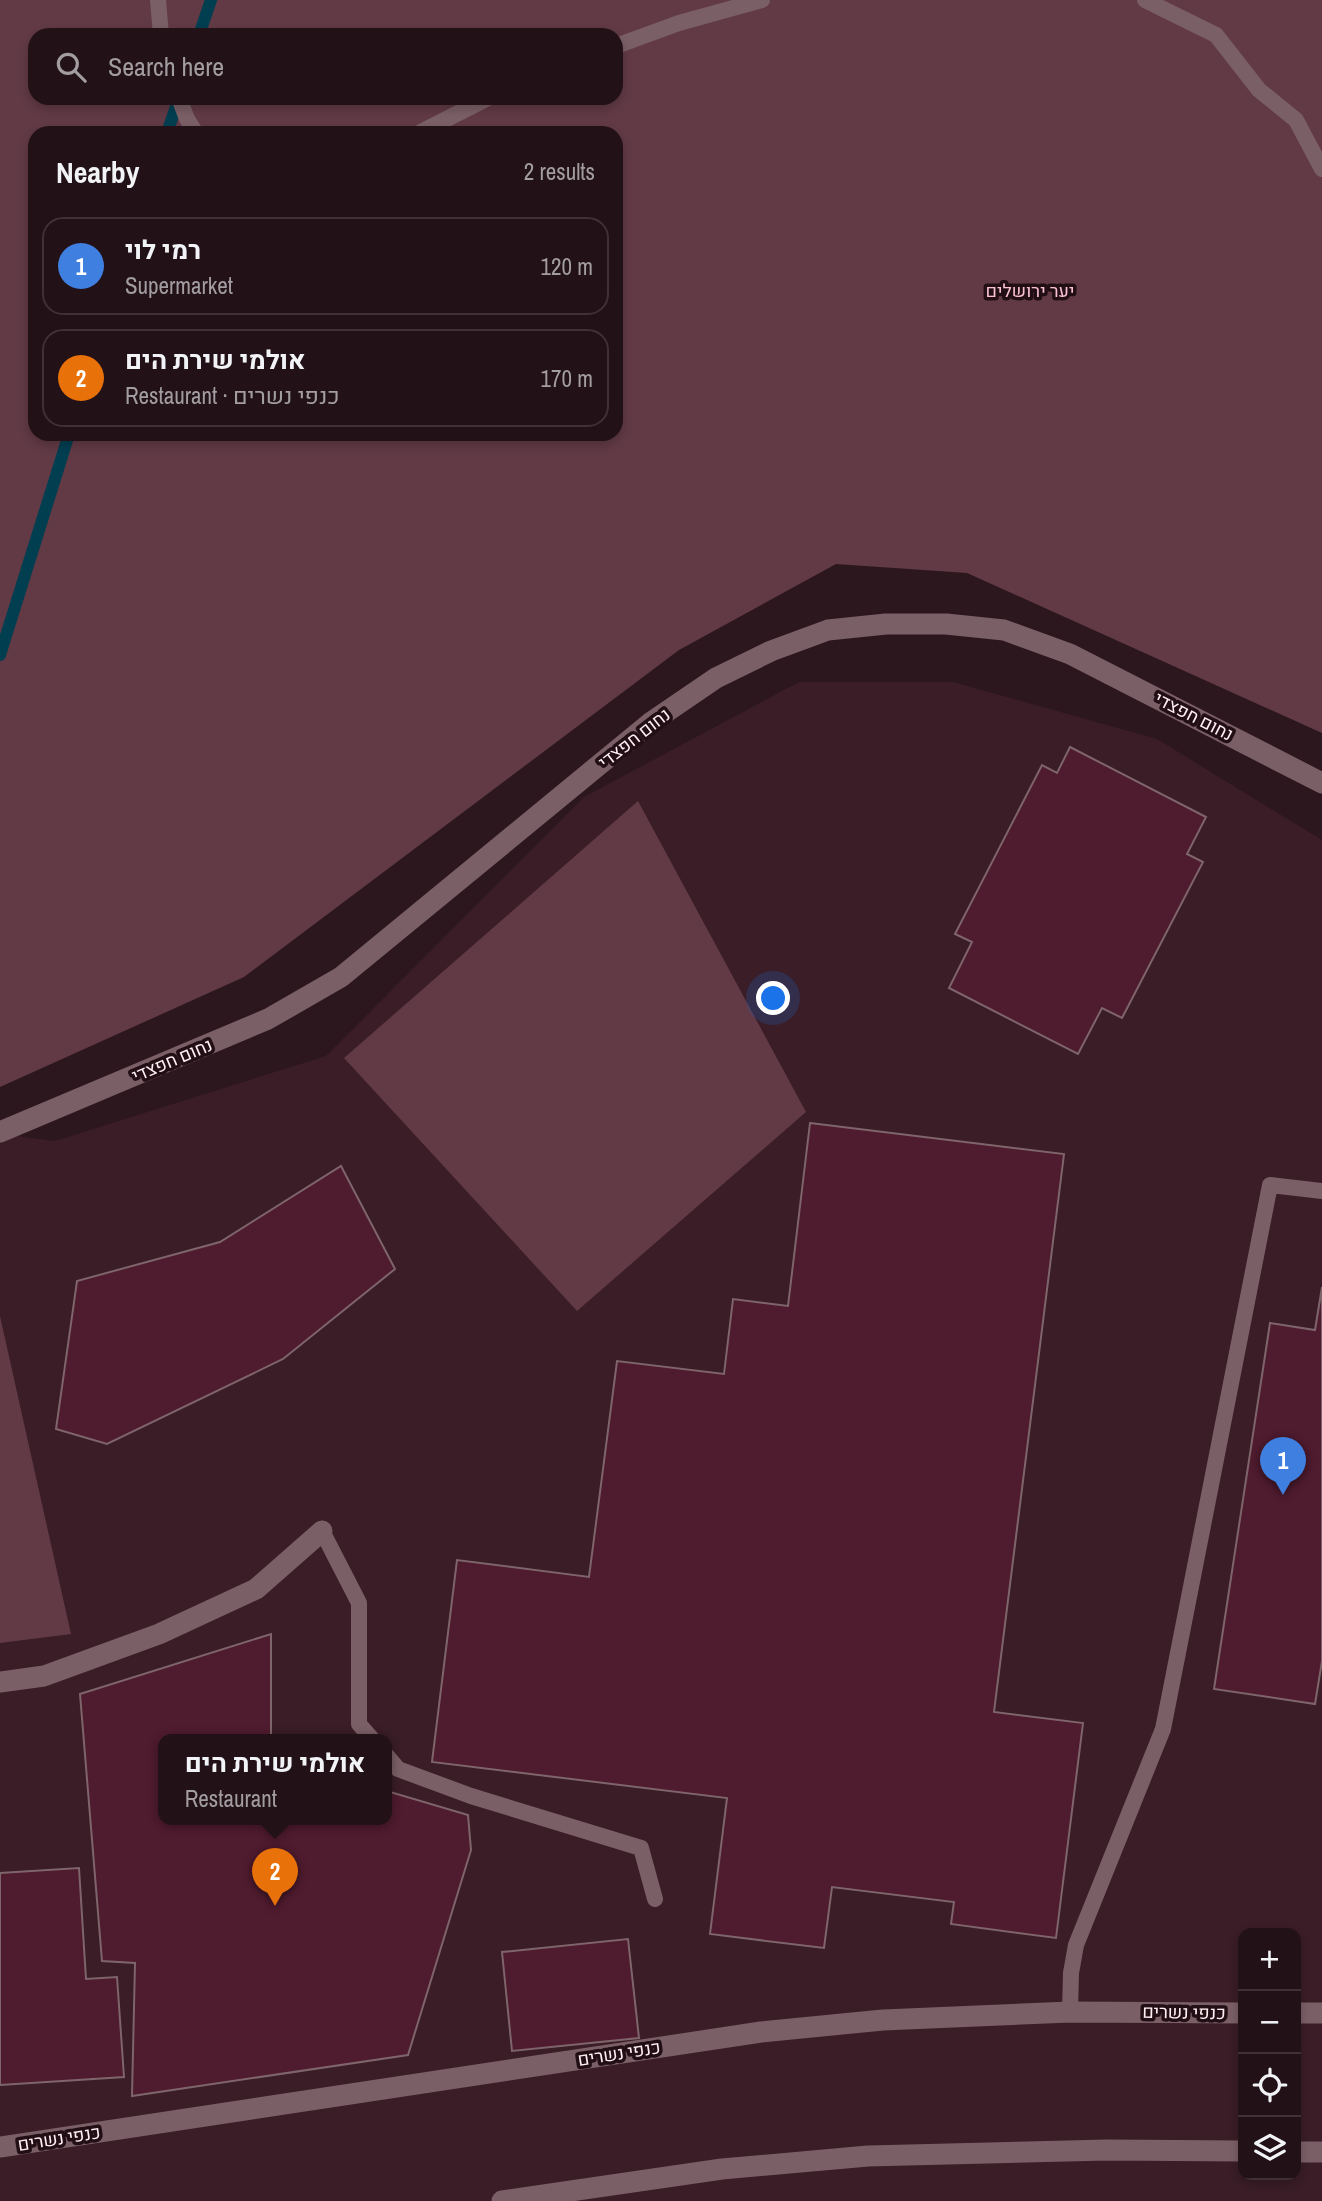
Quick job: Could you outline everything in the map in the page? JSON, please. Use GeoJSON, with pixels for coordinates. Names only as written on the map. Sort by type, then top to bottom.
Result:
{"type":"FeatureCollection","features":[{"type":"Feature","properties":{"kind":"street","name":"נחום חפצדי"},"geometry":{"type":"LineString","coordinates":[[0,1132],[268,1019],[341,976],[650,723],[716,678],[771,651],[828,630],[886,624],[946,624],[1004,630],[1070,654],[1322,783]]}},
{"type":"Feature","properties":{"kind":"street"},"geometry":{"type":"LineString","coordinates":[[0,1682],[44,1676],[159,1634],[256,1589],[322,1531]]}},
{"type":"Feature","properties":{"kind":"street","name":"כנפי נשרים"},"geometry":{"type":"LineString","coordinates":[[0,2147],[761,2032],[883,2020],[1070,2012],[1238,2013]]}},
{"type":"Feature","properties":{"kind":"street"},"geometry":{"type":"LineString","coordinates":[[1301,2013],[1322,2013]]}},
{"type":"Feature","properties":{"kind":"street"},"geometry":{"type":"LineString","coordinates":[[502,2201],[722,2169],[868,2157],[1107,2150],[1238,2151]]}},
{"type":"Feature","properties":{"kind":"street"},"geometry":{"type":"LineString","coordinates":[[1301,2152],[1322,2152]]}},
{"type":"Feature","properties":{"kind":"lane"},"geometry":{"type":"LineString","coordinates":[[158,0],[160,28]]}},
{"type":"Feature","properties":{"kind":"lane"},"geometry":{"type":"LineString","coordinates":[[623,43],[679,23],[762,0]]}},
{"type":"Feature","properties":{"kind":"lane"},"geometry":{"type":"LineString","coordinates":[[1145,0],[1216,35],[1259,90],[1296,120],[1322,169]]}},
{"type":"Feature","properties":{"kind":"lane"},"geometry":{"type":"LineString","coordinates":[[182,105],[192,126]]}},
{"type":"Feature","properties":{"kind":"lane"},"geometry":{"type":"LineString","coordinates":[[433,126],[474,105]]}},
{"type":"Feature","properties":{"kind":"lane"},"geometry":{"type":"LineString","coordinates":[[1070,2012],[1071,1973],[1076,1945],[1163,1729],[1270,1185],[1322,1191]]}},
{"type":"Feature","properties":{"kind":"lane"},"geometry":{"type":"LineString","coordinates":[[322,1531],[359,1603],[359,1724],[368,1734]]}},
{"type":"Feature","properties":{"kind":"lane"},"geometry":{"type":"LineString","coordinates":[[392,1762],[398,1769],[471,1796],[641,1848],[656,1899]]}},
{"type":"Feature","properties":{"kind":"shaded area"},"geometry":{"type":"Polygon","coordinates":[[[799,682],[953,682],[1157,739],[1322,840],[1322,2201],[0,2201],[0,1134],[55,1141],[326,1056],[584,797],[799,682]]]}},
{"type":"Feature","properties":{"kind":"green space","name":"יער ירושלים"},"geometry":{"type":"Polygon","coordinates":[[[0,0],[1322,0],[1322,733],[967,573],[836,564],[679,650],[244,977],[0,1087],[0,0]]]}},
{"type":"Feature","properties":{"kind":"green space"},"geometry":{"type":"Polygon","coordinates":[[[638,801],[806,1112],[577,1311],[344,1058],[638,801]]]}},
{"type":"Feature","properties":{"kind":"green space"},"geometry":{"type":"Polygon","coordinates":[[[0,1316],[71,1634],[0,1643],[0,1316]]]}},
{"type":"Feature","properties":{"kind":"building"},"geometry":{"type":"Polygon","coordinates":[[[1070,747],[1206,817],[1187,854],[1203,862],[1122,1018],[1102,1008],[1078,1054],[949,988],[972,942],[955,934],[1042,765],[1057,773],[1070,747]]]}},
{"type":"Feature","properties":{"kind":"building"},"geometry":{"type":"Polygon","coordinates":[[[810,1123],[1064,1154],[994,1712],[1083,1723],[1056,1938],[951,1924],[954,1902],[832,1887],[824,1948],[710,1934],[727,1798],[432,1762],[457,1560],[589,1577],[617,1361],[724,1374],[733,1299],[788,1306],[810,1123]]]}},
{"type":"Feature","properties":{"kind":"building"},"geometry":{"type":"Polygon","coordinates":[[[341,1166],[395,1269],[283,1359],[107,1444],[56,1429],[77,1281],[220,1242],[341,1166]]]}},
{"type":"Feature","properties":{"kind":"building"},"geometry":{"type":"Polygon","coordinates":[[[1322,1287],[1322,1661],[1315,1704],[1214,1689],[1270,1323],[1315,1330],[1322,1287]]]}},
{"type":"Feature","properties":{"kind":"building"},"geometry":{"type":"Polygon","coordinates":[[[271,1634],[271,1734],[158,1734],[158,1825],[392,1825],[392,1792],[468,1815],[471,1850],[408,2055],[132,2096],[135,1963],[102,1961],[80,1694],[271,1634]]]}},
{"type":"Feature","properties":{"kind":"building"},"geometry":{"type":"Polygon","coordinates":[[[79,1868],[86,1979],[117,1977],[124,2077],[0,2085],[0,1873],[79,1868]]]}},
{"type":"Feature","properties":{"kind":"building"},"geometry":{"type":"Polygon","coordinates":[[[628,1939],[639,2038],[512,2051],[502,1952],[628,1939]]]}},
{"type":"Feature","properties":{"kind":"waterway"},"geometry":{"type":"LineString","coordinates":[[201,28],[211,0]]}},
{"type":"Feature","properties":{"kind":"waterway"},"geometry":{"type":"LineString","coordinates":[[169,126],[177,105]]}},
{"type":"Feature","properties":{"kind":"waterway"},"geometry":{"type":"LineString","coordinates":[[0,655],[67,441]]}},
{"type":"Feature","properties":{"kind":"place","name":"רמי לוי"},"geometry":{"type":"Point","coordinates":[1283,1495]}},
{"type":"Feature","properties":{"kind":"place","name":"אולמי שירת הים"},"geometry":{"type":"Point","coordinates":[275,1906]}}]}
